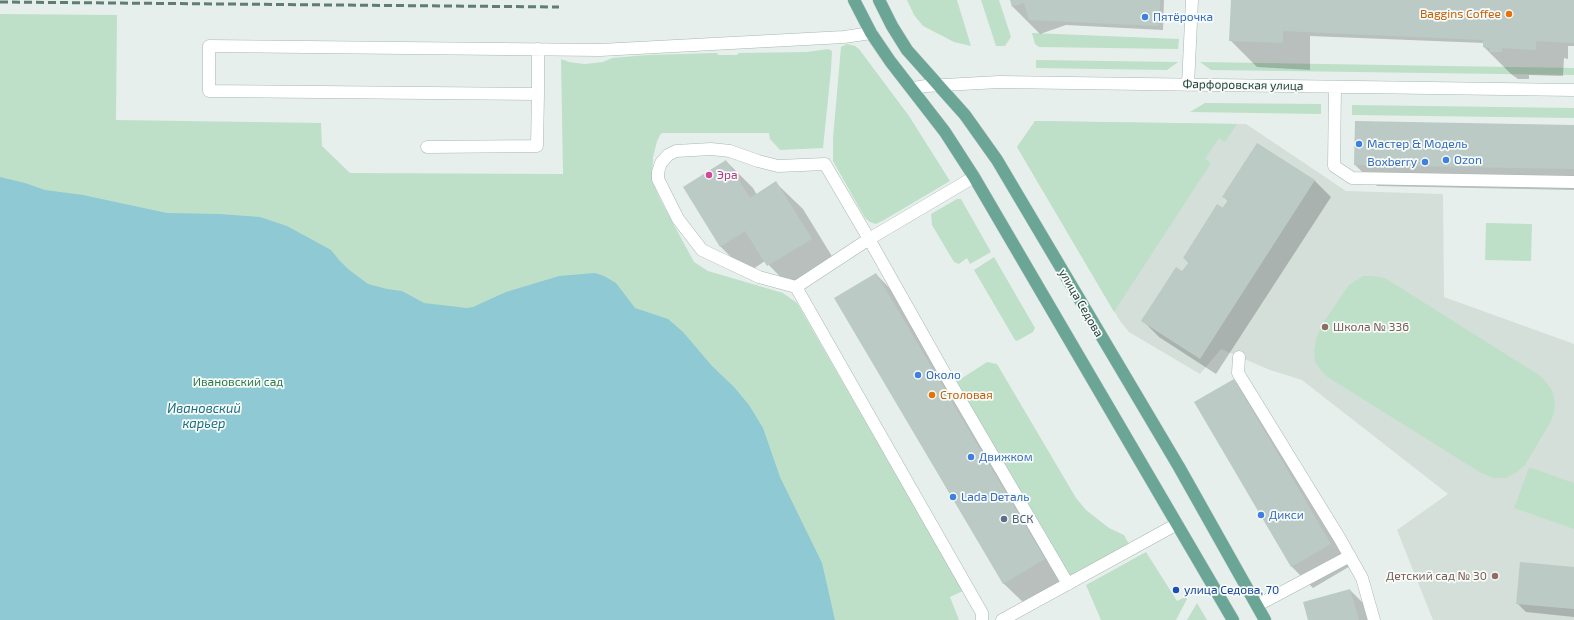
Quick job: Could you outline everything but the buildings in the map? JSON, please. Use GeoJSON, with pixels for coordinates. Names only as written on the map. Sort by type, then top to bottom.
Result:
{"type":"FeatureCollection","features":[{"type":"Feature","properties":{"kind":"main road"},"geometry":{"type":"LineString","coordinates":[[854,0],[871,33],[890,61],[913,88],[945,132],[974,177],[1233,620]]}},
{"type":"Feature","properties":{"kind":"main road","name":"улица Седова"},"geometry":{"type":"LineString","coordinates":[[879,0],[892,26],[907,50],[965,115],[997,160],[1179,467],[1258,605],[1265,620]]}},
{"type":"Feature","properties":{"kind":"street"},"geometry":{"type":"LineString","coordinates":[[1188,85],[1192,0]]}},
{"type":"Feature","properties":{"kind":"street"},"geometry":{"type":"LineString","coordinates":[[538,94],[209,91],[209,46],[600,50],[844,37],[871,33]]}},
{"type":"Feature","properties":{"kind":"street"},"geometry":{"type":"LineString","coordinates":[[427,147],[537,146],[538,49]]}},
{"type":"Feature","properties":{"kind":"street","name":"Фарфоровская улица"},"geometry":{"type":"LineString","coordinates":[[913,88],[938,85],[999,82],[1574,90]]}},
{"type":"Feature","properties":{"kind":"street"},"geometry":{"type":"LineString","coordinates":[[1335,86],[1334,166],[1352,178],[1574,182]]}},
{"type":"Feature","properties":{"kind":"street"},"geometry":{"type":"LineString","coordinates":[[982,620],[982,613],[796,287],[759,277],[702,250],[678,219],[658,179],[658,172],[661,163],[668,155],[676,151],[711,149],[730,151],[778,166],[825,164],[948,379],[1068,584]]}},
{"type":"Feature","properties":{"kind":"street"},"geometry":{"type":"LineString","coordinates":[[796,287],[869,239],[974,177]]}},
{"type":"Feature","properties":{"kind":"street"},"geometry":{"type":"LineString","coordinates":[[1240,357],[1238,373],[1350,556],[1362,578],[1374,620]]}},
{"type":"Feature","properties":{"kind":"street"},"geometry":{"type":"LineString","coordinates":[[1002,620],[1177,524]]}},
{"type":"Feature","properties":{"kind":"street"},"geometry":{"type":"LineString","coordinates":[[1258,605],[1350,556]]}},
{"type":"Feature","properties":{"kind":"shaded area","name":"Школа № 336"},"geometry":{"type":"Polygon","coordinates":[[[1035,121],[1246,124],[1346,191],[1443,194],[1444,297],[1574,344],[1574,620],[1433,620],[1397,530],[1448,494],[1302,380],[1270,370],[1221,349],[1200,374],[1129,332],[1120,321],[1017,147],[1035,121]]]}},
{"type":"Feature","properties":{"kind":"green space"},"geometry":{"type":"Polygon","coordinates":[[[907,0],[957,0],[971,46],[954,42],[923,26],[914,15],[907,0]]]}},
{"type":"Feature","properties":{"kind":"green space"},"geometry":{"type":"Polygon","coordinates":[[[981,0],[999,0],[1011,37],[1005,46],[996,46],[981,0]]]}},
{"type":"Feature","properties":{"kind":"green space","name":"Ивановский карьер"},"geometry":{"type":"Polygon","coordinates":[[[0,14],[117,15],[116,120],[321,123],[322,146],[350,173],[563,174],[561,59],[569,62],[585,64],[603,62],[612,58],[647,55],[717,53],[718,55],[737,55],[739,53],[807,52],[828,49],[832,51],[823,148],[780,150],[770,139],[769,133],[662,133],[657,141],[653,157],[652,181],[661,201],[694,262],[708,271],[783,293],[797,303],[963,591],[950,597],[959,620],[0,620],[0,14]]]}},
{"type":"Feature","properties":{"kind":"green space"},"geometry":{"type":"Polygon","coordinates":[[[1032,33],[1179,39],[1178,49],[1039,47],[1035,44],[1032,33]]]}},
{"type":"Feature","properties":{"kind":"green space"},"geometry":{"type":"Polygon","coordinates":[[[847,44],[855,46],[859,49],[909,116],[950,181],[876,224],[865,218],[833,161],[833,138],[841,47],[847,44]]]}},
{"type":"Feature","properties":{"kind":"green space"},"geometry":{"type":"Polygon","coordinates":[[[1036,60],[1178,62],[1167,70],[1036,68],[1036,60]]]}},
{"type":"Feature","properties":{"kind":"green space"},"geometry":{"type":"Polygon","coordinates":[[[1200,62],[1574,68],[1574,75],[1211,70],[1200,62]]]}},
{"type":"Feature","properties":{"kind":"green space"},"geometry":{"type":"Polygon","coordinates":[[[1205,103],[1321,104],[1321,114],[1190,112],[1205,103]]]}},
{"type":"Feature","properties":{"kind":"green space"},"geometry":{"type":"Polygon","coordinates":[[[1352,105],[1574,108],[1574,118],[1352,115],[1352,105]]]}},
{"type":"Feature","properties":{"kind":"green space"},"geometry":{"type":"Polygon","coordinates":[[[1035,121],[1237,124],[1225,142],[1219,138],[1205,159],[1211,163],[1114,312],[1017,147],[1035,121]]]}},
{"type":"Feature","properties":{"kind":"green space"},"geometry":{"type":"Polygon","coordinates":[[[957,199],[961,199],[991,252],[970,264],[967,258],[959,264],[954,262],[932,225],[931,214],[957,199]]]}},
{"type":"Feature","properties":{"kind":"green space"},"geometry":{"type":"Polygon","coordinates":[[[1486,223],[1532,224],[1531,261],[1485,260],[1486,223]]]}},
{"type":"Feature","properties":{"kind":"green space"},"geometry":{"type":"Polygon","coordinates":[[[994,257],[1035,328],[1033,332],[1017,341],[974,270],[994,257]]]}},
{"type":"Feature","properties":{"kind":"green space"},"geometry":{"type":"Polygon","coordinates":[[[1363,276],[1385,278],[1542,377],[1552,390],[1555,402],[1554,413],[1550,423],[1525,465],[1517,472],[1506,478],[1494,478],[1481,473],[1326,376],[1319,368],[1315,361],[1314,351],[1316,339],[1323,323],[1349,285],[1363,276]]]}},
{"type":"Feature","properties":{"kind":"green space"},"geometry":{"type":"Polygon","coordinates":[[[987,362],[997,364],[1076,498],[1086,510],[1109,528],[1124,535],[1129,544],[1070,577],[956,382],[987,362]]]}},
{"type":"Feature","properties":{"kind":"green space"},"geometry":{"type":"Polygon","coordinates":[[[1529,467],[1574,483],[1574,529],[1514,508],[1529,467]]]}},
{"type":"Feature","properties":{"kind":"green space"},"geometry":{"type":"Polygon","coordinates":[[[1146,552],[1177,601],[1185,597],[1187,599],[1176,620],[1101,620],[1086,585],[1146,552]]]}},
{"type":"Feature","properties":{"kind":"green space"},"geometry":{"type":"Polygon","coordinates":[[[1197,603],[1207,620],[1187,620],[1197,603]]]}},
{"type":"Feature","properties":{"kind":"water","name":"Ивановский карьер"},"geometry":{"type":"Polygon","coordinates":[[[0,177],[45,190],[83,195],[167,213],[220,214],[260,217],[287,226],[331,250],[348,269],[368,284],[402,291],[424,303],[467,308],[473,307],[506,292],[559,276],[595,273],[604,276],[616,283],[635,308],[668,319],[683,332],[712,366],[734,387],[749,405],[763,428],[780,477],[822,563],[835,620],[0,620],[0,177]]]}},
{"type":"Feature","properties":{"kind":"railway"},"geometry":{"type":"LineString","coordinates":[[0,2],[559,7]]}},
{"type":"Feature","properties":{"kind":"place","name":"Baggins Coffee"},"geometry":{"type":"Point","coordinates":[1509,14]}},
{"type":"Feature","properties":{"kind":"place","name":"Пятёрочка"},"geometry":{"type":"Point","coordinates":[1145,17]}},
{"type":"Feature","properties":{"kind":"place","name":"Мастер & Модель"},"geometry":{"type":"Point","coordinates":[1359,144]}},
{"type":"Feature","properties":{"kind":"place","name":"Ozon"},"geometry":{"type":"Point","coordinates":[1446,160]}},
{"type":"Feature","properties":{"kind":"place","name":"Boxberry"},"geometry":{"type":"Point","coordinates":[1425,162]}},
{"type":"Feature","properties":{"kind":"place","name":"Эра"},"geometry":{"type":"Point","coordinates":[709,175]}},
{"type":"Feature","properties":{"kind":"place","name":"Школа № 336"},"geometry":{"type":"Point","coordinates":[1325,327]}},
{"type":"Feature","properties":{"kind":"place","name":"Около"},"geometry":{"type":"Point","coordinates":[918,375]}},
{"type":"Feature","properties":{"kind":"place","name":"Столовая"},"geometry":{"type":"Point","coordinates":[932,395]}},
{"type":"Feature","properties":{"kind":"place","name":"Движком"},"geometry":{"type":"Point","coordinates":[971,457]}},
{"type":"Feature","properties":{"kind":"place","name":"Lada Dеталь"},"geometry":{"type":"Point","coordinates":[953,497]}},
{"type":"Feature","properties":{"kind":"place","name":"Дикси"},"geometry":{"type":"Point","coordinates":[1261,515]}},
{"type":"Feature","properties":{"kind":"place","name":"ВСК"},"geometry":{"type":"Point","coordinates":[1004,519]}},
{"type":"Feature","properties":{"kind":"place","name":"Детский сад № 30"},"geometry":{"type":"Point","coordinates":[1495,576]}},
{"type":"Feature","properties":{"kind":"place","name":"улица Седова, 70"},"geometry":{"type":"Point","coordinates":[1176,590]}},
{"type":"Feature","properties":{"kind":"park label","name":"Ивановский сад"},"geometry":{"type":"Point","coordinates":[238,382]}}]}
